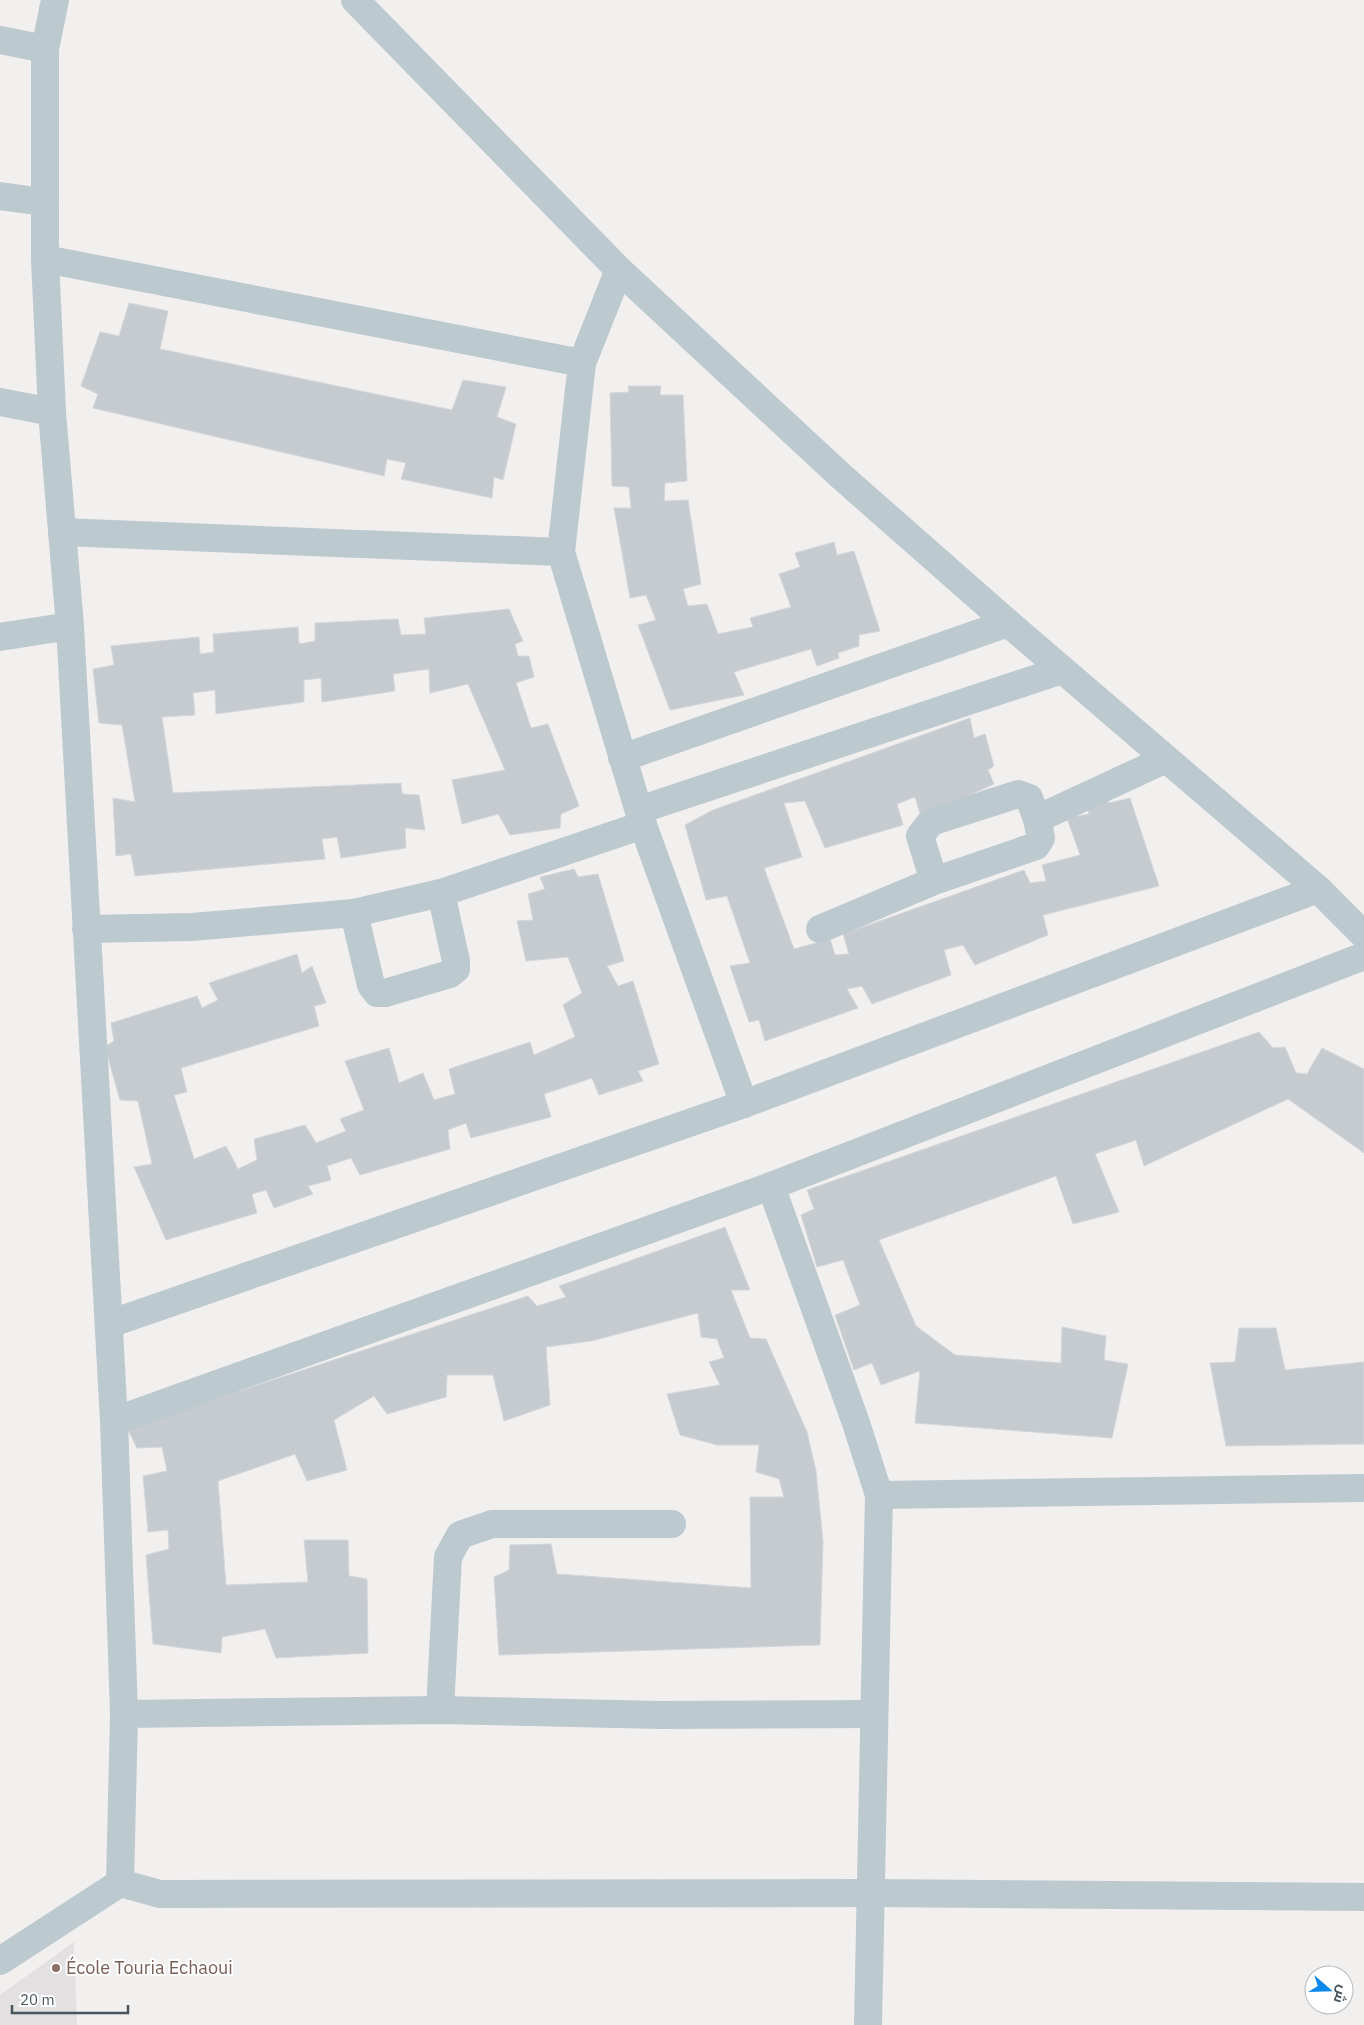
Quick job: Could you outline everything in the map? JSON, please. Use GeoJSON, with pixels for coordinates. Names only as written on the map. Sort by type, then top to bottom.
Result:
{"type":"FeatureCollection","features":[{"type":"Feature","properties":{"kind":"street"},"geometry":{"type":"LineString","coordinates":[[55,0],[45,49],[45,259],[52,412],[70,626],[114,1421],[124,1714],[120,1883]]}},
{"type":"Feature","properties":{"kind":"street"},"geometry":{"type":"LineString","coordinates":[[355,0],[619,270],[842,477],[1062,670],[1318,888],[1364,935]]}},
{"type":"Feature","properties":{"kind":"street"},"geometry":{"type":"LineString","coordinates":[[0,40],[45,49]]}},
{"type":"Feature","properties":{"kind":"street"},"geometry":{"type":"LineString","coordinates":[[0,196],[44,202]]}},
{"type":"Feature","properties":{"kind":"street"},"geometry":{"type":"LineString","coordinates":[[45,259],[582,363]]}},
{"type":"Feature","properties":{"kind":"street"},"geometry":{"type":"LineString","coordinates":[[619,270],[582,363],[561,552],[641,818],[744,1104]]}},
{"type":"Feature","properties":{"kind":"street"},"geometry":{"type":"LineString","coordinates":[[0,402],[52,412]]}},
{"type":"Feature","properties":{"kind":"street"},"geometry":{"type":"LineString","coordinates":[[62,532],[561,552]]}},
{"type":"Feature","properties":{"kind":"street"},"geometry":{"type":"LineString","coordinates":[[622,758],[1008,623]]}},
{"type":"Feature","properties":{"kind":"street"},"geometry":{"type":"LineString","coordinates":[[0,637],[70,626]]}},
{"type":"Feature","properties":{"kind":"street"},"geometry":{"type":"LineString","coordinates":[[86,929],[192,927],[354,914],[440,893],[641,818],[1062,670]]}},
{"type":"Feature","properties":{"kind":"street"},"geometry":{"type":"LineString","coordinates":[[1037,819],[1166,759]]}},
{"type":"Feature","properties":{"kind":"street"},"geometry":{"type":"LineString","coordinates":[[820,929],[934,881],[1036,846],[1041,838],[1037,819],[1029,798],[1018,794],[931,822],[920,836],[934,881]]}},
{"type":"Feature","properties":{"kind":"street"},"geometry":{"type":"LineString","coordinates":[[109,1324],[744,1104],[1318,888]]}},
{"type":"Feature","properties":{"kind":"street"},"geometry":{"type":"LineString","coordinates":[[354,914],[371,985],[377,993],[385,993],[450,974],[456,969],[456,961],[440,893]]}},
{"type":"Feature","properties":{"kind":"street"},"geometry":{"type":"LineString","coordinates":[[114,1421],[771,1186],[1364,956]]}},
{"type":"Feature","properties":{"kind":"street"},"geometry":{"type":"LineString","coordinates":[[771,1186],[856,1422],[879,1495],[868,2025]]}},
{"type":"Feature","properties":{"kind":"street"},"geometry":{"type":"LineString","coordinates":[[879,1495],[1364,1488]]}},
{"type":"Feature","properties":{"kind":"street"},"geometry":{"type":"LineString","coordinates":[[440,1710],[448,1556],[460,1534],[492,1524],[672,1524]]}},
{"type":"Feature","properties":{"kind":"street"},"geometry":{"type":"LineString","coordinates":[[124,1714],[440,1710],[660,1715],[874,1714]]}},
{"type":"Feature","properties":{"kind":"street"},"geometry":{"type":"LineString","coordinates":[[0,1961],[120,1883],[160,1894],[870,1893],[1364,1897]]}},
{"type":"Feature","properties":{"kind":"shaded area","name":"École Touria Echaoui"},"geometry":{"type":"Polygon","coordinates":[[[74,1942],[77,2025],[0,2025],[0,1995],[74,1942]]]}},
{"type":"Feature","properties":{"kind":"building"},"geometry":{"type":"Polygon","coordinates":[[[129,303],[168,311],[160,349],[452,410],[463,380],[506,387],[497,417],[516,424],[503,480],[494,477],[492,498],[401,479],[406,463],[387,459],[384,476],[93,408],[98,394],[81,386],[100,332],[119,336],[129,303]]]}},
{"type":"Feature","properties":{"kind":"building"},"geometry":{"type":"Polygon","coordinates":[[[628,386],[661,386],[660,395],[683,395],[687,481],[665,483],[664,501],[688,500],[701,584],[683,589],[688,606],[707,604],[718,634],[753,627],[750,618],[791,607],[779,574],[800,567],[795,553],[834,542],[837,555],[854,551],[880,631],[859,635],[859,646],[838,653],[839,658],[817,666],[811,649],[734,672],[744,695],[670,710],[638,625],[656,620],[646,595],[630,598],[614,508],[631,508],[629,487],[612,486],[610,393],[629,392],[628,386]]]}},
{"type":"Feature","properties":{"kind":"building"},"geometry":{"type":"Polygon","coordinates":[[[509,609],[523,641],[515,644],[518,656],[529,656],[534,677],[516,683],[531,728],[548,724],[579,806],[561,814],[560,828],[510,835],[498,814],[462,824],[452,780],[505,770],[468,684],[430,693],[429,669],[393,674],[395,691],[322,702],[321,678],[304,680],[304,702],[216,714],[215,690],[193,693],[195,715],[162,717],[173,793],[401,783],[402,794],[419,795],[425,830],[405,828],[406,848],[341,858],[337,837],[322,839],[325,859],[135,876],[131,854],[116,856],[113,798],[135,802],[122,725],[99,723],[93,669],[114,665],[111,646],[199,637],[200,654],[214,652],[213,634],[298,627],[299,644],[315,641],[315,623],[398,619],[401,635],[426,634],[424,618],[509,609]]]}},
{"type":"Feature","properties":{"kind":"building"},"geometry":{"type":"Polygon","coordinates":[[[970,718],[974,738],[985,734],[994,766],[988,770],[994,784],[921,817],[915,797],[897,804],[903,825],[825,848],[805,801],[784,803],[802,857],[764,868],[794,949],[830,939],[835,955],[849,954],[843,934],[1024,870],[1030,883],[1046,881],[1042,865],[1080,855],[1067,818],[1089,814],[1085,801],[1106,795],[1109,803],[1130,798],[1159,886],[1043,915],[1048,935],[975,965],[963,945],[944,950],[951,975],[872,1004],[862,986],[847,989],[858,1008],[765,1041],[759,1020],[749,1022],[730,966],[750,963],[727,896],[706,900],[685,825],[713,810],[970,718]]]}},
{"type":"Feature","properties":{"kind":"building"},"geometry":{"type":"Polygon","coordinates":[[[574,869],[578,877],[598,874],[624,961],[607,966],[618,986],[633,981],[659,1064],[638,1071],[643,1081],[599,1095],[592,1078],[544,1094],[551,1117],[471,1138],[466,1123],[448,1130],[450,1149],[360,1175],[351,1158],[327,1166],[331,1180],[308,1186],[313,1194],[274,1208],[266,1190],[252,1194],[257,1213],[166,1240],[134,1167],[152,1164],[138,1101],[120,1100],[105,1047],[114,1041],[111,1023],[197,996],[202,1008],[218,1000],[209,983],[297,954],[302,973],[312,966],[326,1003],[314,1006],[319,1026],[181,1068],[187,1092],[174,1095],[194,1159],[226,1146],[238,1169],[257,1160],[254,1139],[305,1125],[316,1143],[346,1131],[340,1119],[364,1110],[345,1061],[389,1048],[399,1083],[423,1073],[434,1100],[455,1094],[449,1069],[530,1042],[534,1055],[575,1037],[563,1005],[582,993],[568,957],[526,961],[517,921],[533,920],[528,894],[545,889],[540,877],[574,869]]]}},
{"type":"Feature","properties":{"kind":"building"},"geometry":{"type":"Polygon","coordinates":[[[1259,1032],[1273,1048],[1285,1047],[1296,1073],[1307,1074],[1322,1048],[1364,1069],[1364,1153],[1288,1099],[1144,1166],[1136,1140],[1095,1154],[1119,1212],[1073,1224],[1056,1176],[879,1240],[916,1326],[955,1355],[1061,1363],[1062,1327],[1106,1336],[1104,1360],[1128,1364],[1112,1438],[915,1423],[920,1371],[881,1385],[872,1363],[854,1370],[835,1315],[860,1305],[843,1260],[817,1267],[801,1215],[814,1209],[807,1190],[1259,1032]]]}},
{"type":"Feature","properties":{"kind":"building"},"geometry":{"type":"Polygon","coordinates":[[[725,1227],[750,1290],[731,1290],[750,1338],[766,1339],[807,1432],[816,1471],[823,1541],[820,1645],[499,1655],[494,1577],[509,1570],[510,1545],[551,1544],[557,1574],[751,1588],[750,1497],[784,1497],[779,1479],[756,1472],[759,1445],[717,1445],[680,1435],[667,1394],[720,1385],[709,1362],[724,1358],[717,1339],[701,1337],[698,1313],[591,1341],[546,1347],[550,1405],[504,1421],[493,1375],[447,1375],[446,1397],[387,1414],[374,1396],[334,1420],[347,1470],[307,1481],[295,1454],[218,1481],[226,1585],[308,1582],[304,1540],[348,1540],[349,1576],[367,1579],[368,1653],[276,1658],[265,1629],[222,1637],[221,1653],[153,1644],[146,1555],[169,1549],[168,1530],[148,1532],[143,1476],[167,1471],[162,1447],[137,1448],[127,1428],[528,1296],[537,1306],[566,1297],[559,1286],[725,1227]]]}},
{"type":"Feature","properties":{"kind":"building"},"geometry":{"type":"Polygon","coordinates":[[[1239,1328],[1276,1328],[1285,1370],[1364,1362],[1364,1444],[1226,1446],[1210,1363],[1235,1362],[1239,1328]]]}},
{"type":"Feature","properties":{"kind":"place","name":"École Touria Echaoui"},"geometry":{"type":"Point","coordinates":[56,1968]}}]}
